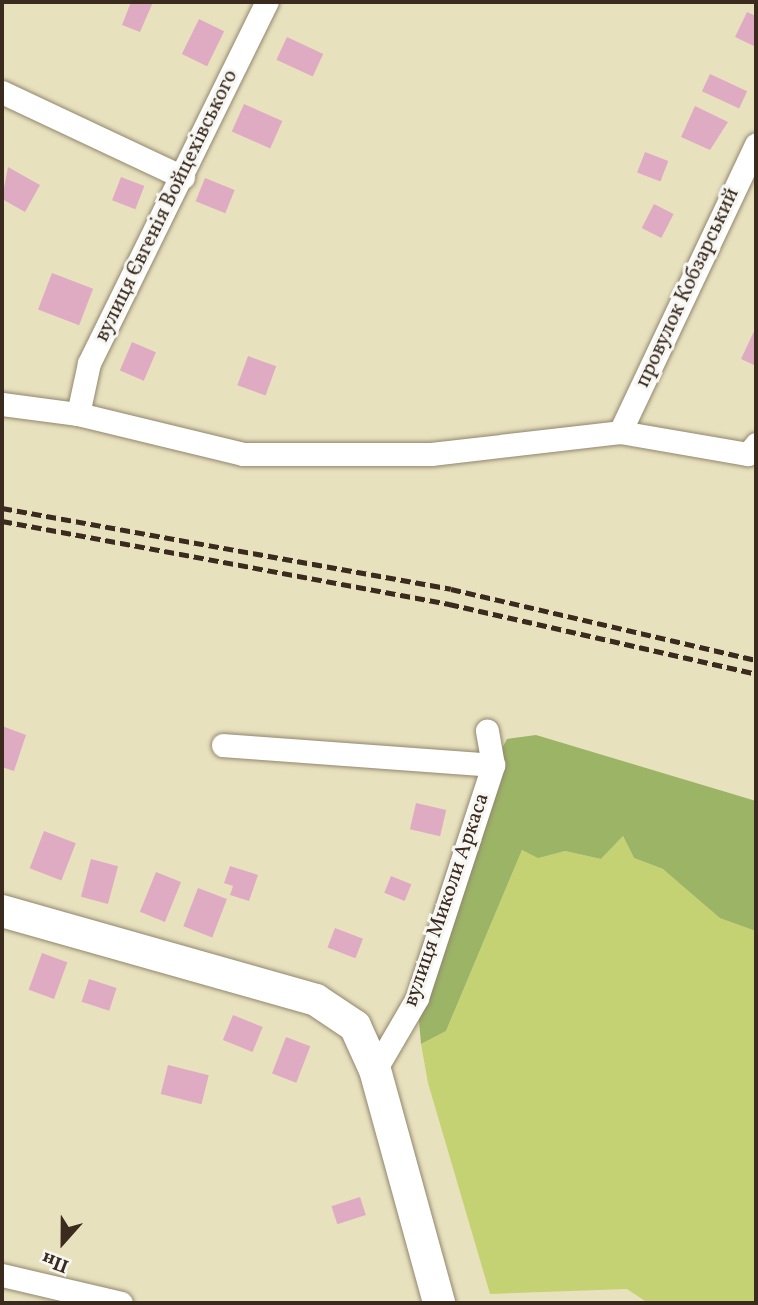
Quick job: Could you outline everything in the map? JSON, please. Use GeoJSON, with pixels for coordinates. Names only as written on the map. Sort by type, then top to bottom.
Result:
{"type":"FeatureCollection","features":[{"type":"Feature","properties":{"kind":"street","name":"вулиця Євгенія Войцехівського"},"geometry":{"type":"LineString","coordinates":[[78,414],[89,363],[267,2]]}},
{"type":"Feature","properties":{"kind":"street"},"geometry":{"type":"LineString","coordinates":[[2,92],[183,177]]}},
{"type":"Feature","properties":{"kind":"street","name":"провулок Кобзарський"},"geometry":{"type":"LineString","coordinates":[[620,432],[756,144]]}},
{"type":"Feature","properties":{"kind":"street"},"geometry":{"type":"LineString","coordinates":[[2,404],[78,414],[243,454],[431,454],[620,432],[748,454],[756,444]]}},
{"type":"Feature","properties":{"kind":"street","name":"вулиця Миколи Аркаса"},"geometry":{"type":"LineString","coordinates":[[375,1070],[417,998],[493,765],[487,731]]}},
{"type":"Feature","properties":{"kind":"street","name":"вулиця Миколи Аркаса"},"geometry":{"type":"LineString","coordinates":[[223,745],[493,765]]}},
{"type":"Feature","properties":{"kind":"street"},"geometry":{"type":"LineString","coordinates":[[2,911],[316,1000],[355,1026],[375,1070],[439,1303]]}},
{"type":"Feature","properties":{"kind":"street"},"geometry":{"type":"LineString","coordinates":[[2,1275],[121,1303]]}},
{"type":"Feature","properties":{"kind":"green space"},"geometry":{"type":"Polygon","coordinates":[[[536,735],[756,801],[756,931],[720,918],[663,869],[634,858],[623,836],[601,859],[565,851],[538,858],[522,850],[446,1031],[421,1044],[417,998],[493,765],[507,739],[536,735]]]}},
{"type":"Feature","properties":{"kind":"green space"},"geometry":{"type":"Polygon","coordinates":[[[623,836],[634,858],[663,869],[756,931],[756,1303],[648,1303],[627,1289],[490,1294],[428,1083],[421,1044],[446,1031],[522,850],[538,857],[565,851],[601,859],[623,836]]]}},
{"type":"Feature","properties":{"kind":"building"},"geometry":{"type":"Polygon","coordinates":[[[131,2],[153,2],[140,32],[122,25],[131,2]]]}},
{"type":"Feature","properties":{"kind":"building"},"geometry":{"type":"Polygon","coordinates":[[[747,12],[756,16],[756,47],[735,37],[747,12]]]}},
{"type":"Feature","properties":{"kind":"building"},"geometry":{"type":"Polygon","coordinates":[[[199,19],[224,31],[207,66],[182,54],[199,19]]]}},
{"type":"Feature","properties":{"kind":"building"},"geometry":{"type":"Polygon","coordinates":[[[287,37],[323,54],[313,77],[276,60],[287,37]]]}},
{"type":"Feature","properties":{"kind":"building"},"geometry":{"type":"Polygon","coordinates":[[[710,74],[747,91],[739,109],[702,91],[710,74]]]}},
{"type":"Feature","properties":{"kind":"building"},"geometry":{"type":"Polygon","coordinates":[[[244,104],[282,121],[270,148],[232,131],[244,104]]]}},
{"type":"Feature","properties":{"kind":"building"},"geometry":{"type":"Polygon","coordinates":[[[695,106],[728,122],[710,150],[681,137],[695,106]]]}},
{"type":"Feature","properties":{"kind":"building"},"geometry":{"type":"Polygon","coordinates":[[[645,152],[668,161],[660,181],[637,173],[645,152]]]}},
{"type":"Feature","properties":{"kind":"building"},"geometry":{"type":"Polygon","coordinates":[[[8,167],[40,185],[25,212],[2,199],[8,167]]]}},
{"type":"Feature","properties":{"kind":"building"},"geometry":{"type":"Polygon","coordinates":[[[121,177],[144,186],[135,209],[112,200],[121,177]]]}},
{"type":"Feature","properties":{"kind":"building"},"geometry":{"type":"Polygon","coordinates":[[[205,178],[235,190],[225,213],[196,201],[205,178]]]}},
{"type":"Feature","properties":{"kind":"building"},"geometry":{"type":"Polygon","coordinates":[[[654,204],[674,214],[661,238],[642,228],[654,204]]]}},
{"type":"Feature","properties":{"kind":"building"},"geometry":{"type":"Polygon","coordinates":[[[52,273],[93,289],[79,325],[38,309],[52,273]]]}},
{"type":"Feature","properties":{"kind":"building"},"geometry":{"type":"Polygon","coordinates":[[[756,327],[756,366],[741,359],[756,327]]]}},
{"type":"Feature","properties":{"kind":"building"},"geometry":{"type":"Polygon","coordinates":[[[132,342],[156,352],[144,381],[120,371],[132,342]]]}},
{"type":"Feature","properties":{"kind":"building"},"geometry":{"type":"Polygon","coordinates":[[[248,356],[276,366],[266,395],[237,385],[248,356]]]}},
{"type":"Feature","properties":{"kind":"building"},"geometry":{"type":"Polygon","coordinates":[[[2,726],[26,735],[14,771],[2,767],[2,726]]]}},
{"type":"Feature","properties":{"kind":"building"},"geometry":{"type":"Polygon","coordinates":[[[416,803],[446,810],[440,836],[410,829],[416,803]]]}},
{"type":"Feature","properties":{"kind":"building"},"geometry":{"type":"Polygon","coordinates":[[[44,831],[76,843],[61,881],[30,868],[44,831]]]}},
{"type":"Feature","properties":{"kind":"building"},"geometry":{"type":"Polygon","coordinates":[[[91,859],[118,866],[108,904],[81,897],[91,859]]]}},
{"type":"Feature","properties":{"kind":"building"},"geometry":{"type":"Polygon","coordinates":[[[230,866],[258,875],[249,901],[230,895],[233,886],[224,883],[230,866]]]}},
{"type":"Feature","properties":{"kind":"building"},"geometry":{"type":"Polygon","coordinates":[[[156,872],[181,882],[165,922],[140,912],[156,872]]]}},
{"type":"Feature","properties":{"kind":"building"},"geometry":{"type":"Polygon","coordinates":[[[391,876],[411,884],[405,901],[384,893],[391,876]]]}},
{"type":"Feature","properties":{"kind":"building"},"geometry":{"type":"Polygon","coordinates":[[[198,888],[227,899],[212,937],[183,926],[198,888]]]}},
{"type":"Feature","properties":{"kind":"building"},"geometry":{"type":"Polygon","coordinates":[[[335,928],[363,939],[355,958],[327,948],[335,928]]]}},
{"type":"Feature","properties":{"kind":"building"},"geometry":{"type":"Polygon","coordinates":[[[42,953],[67,962],[54,999],[29,990],[42,953]]]}},
{"type":"Feature","properties":{"kind":"building"},"geometry":{"type":"Polygon","coordinates":[[[89,979],[117,988],[109,1011],[82,1002],[89,979]]]}},
{"type":"Feature","properties":{"kind":"building"},"geometry":{"type":"Polygon","coordinates":[[[233,1015],[263,1027],[253,1052],[223,1040],[233,1015]]]}},
{"type":"Feature","properties":{"kind":"building"},"geometry":{"type":"Polygon","coordinates":[[[286,1037],[310,1046],[296,1083],[272,1073],[286,1037]]]}},
{"type":"Feature","properties":{"kind":"building"},"geometry":{"type":"Polygon","coordinates":[[[168,1065],[209,1075],[201,1104],[161,1094],[168,1065]]]}},
{"type":"Feature","properties":{"kind":"building"},"geometry":{"type":"Polygon","coordinates":[[[360,1197],[366,1215],[337,1224],[331,1206],[360,1197]]]}},
{"type":"Feature","properties":{"kind":"railway"},"geometry":{"type":"LineString","coordinates":[[2,508],[451,589],[756,660]]}},
{"type":"Feature","properties":{"kind":"railway"},"geometry":{"type":"LineString","coordinates":[[2,521],[449,604],[756,674]]}}]}
